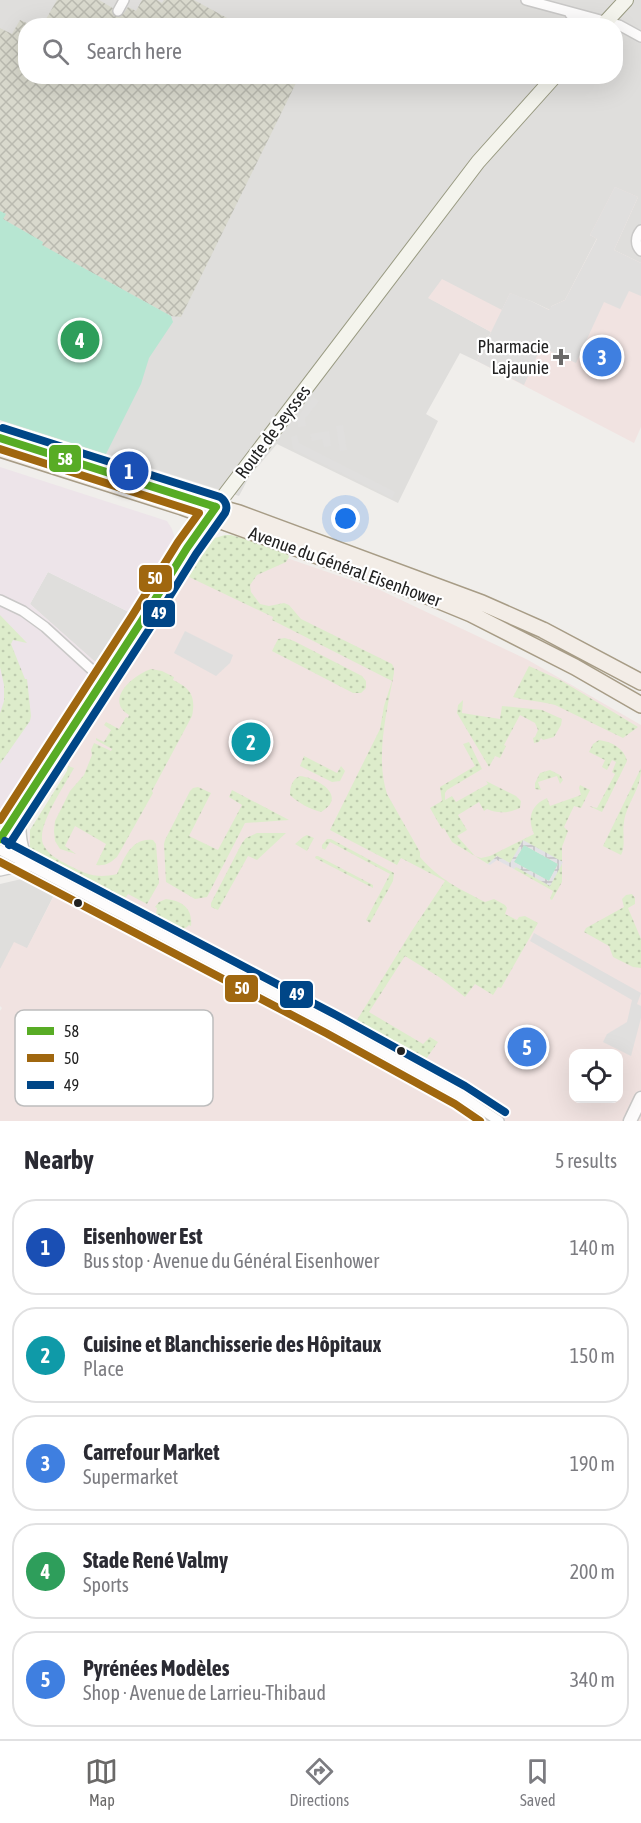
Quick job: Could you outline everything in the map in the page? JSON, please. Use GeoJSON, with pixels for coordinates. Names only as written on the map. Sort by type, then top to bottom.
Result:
{"type":"FeatureCollection","features":[{"type":"Feature","properties":{"kind":"main road"},"geometry":{"type":"LineString","coordinates":[[609,18],[626,0]]}},
{"type":"Feature","properties":{"kind":"main road","name":"Route de Seysses"},"geometry":{"type":"LineString","coordinates":[[0,839],[212,512],[472,169],[548,84]]}},
{"type":"Feature","properties":{"kind":"main road","name":"Avenue du Général Eisenhower"},"geometry":{"type":"LineString","coordinates":[[0,438],[212,512],[471,614],[575,667],[641,705]]}},
{"type":"Feature","properties":{"kind":"main road","name":"Avenue du Général Eisenhower"},"geometry":{"type":"LineString","coordinates":[[0,449],[182,507],[255,518],[482,603],[543,630],[641,682]]}},
{"type":"Feature","properties":{"kind":"street"},"geometry":{"type":"LineString","coordinates":[[118,11],[124,0]]}},
{"type":"Feature","properties":{"kind":"street"},"geometry":{"type":"LineString","coordinates":[[526,0],[588,18]]}},
{"type":"Feature","properties":{"kind":"street"},"geometry":{"type":"LineString","coordinates":[[568,12],[574,18]]}},
{"type":"Feature","properties":{"kind":"street"},"geometry":{"type":"LineString","coordinates":[[623,27],[641,37]]}},
{"type":"Feature","properties":{"kind":"street"},"geometry":{"type":"LineString","coordinates":[[641,230],[636,237],[636,243],[641,251]]}},
{"type":"Feature","properties":{"kind":"street"},"geometry":{"type":"LineString","coordinates":[[0,600],[23,611],[45,627],[103,680]]}},
{"type":"Feature","properties":{"kind":"street"},"geometry":{"type":"LineString","coordinates":[[20,808],[21,840],[31,866]]}},
{"type":"Feature","properties":{"kind":"street"},"geometry":{"type":"LineString","coordinates":[[0,850],[341,1029],[460,1095],[499,1121]]}},
{"type":"Feature","properties":{"kind":"street"},"geometry":{"type":"LineString","coordinates":[[0,871],[31,866]]}},
{"type":"Feature","properties":{"kind":"street"},"geometry":{"type":"LineString","coordinates":[[630,1121],[641,1098]]}},
{"type":"Feature","properties":{"kind":"shaded area"},"geometry":{"type":"Polygon","coordinates":[[[0,0],[641,0],[641,263],[614,250],[638,197],[590,235],[597,238],[565,300],[552,306],[550,310],[510,294],[502,310],[429,298],[491,332],[477,361],[460,353],[426,414],[438,421],[398,503],[277,444],[249,477],[239,496],[0,420],[0,0]]]}},
{"type":"Feature","properties":{"kind":"shaded area"},"geometry":{"type":"Polygon","coordinates":[[[57,0],[99,0],[123,14],[128,7],[136,11],[142,0],[157,0],[162,3],[164,0],[194,0],[227,18],[47,18],[57,0]]]}},
{"type":"Feature","properties":{"kind":"shaded area"},"geometry":{"type":"Polygon","coordinates":[[[18,24],[18,84],[296,84],[181,317],[171,316],[41,245],[42,242],[3,219],[5,214],[0,211],[0,28],[12,34],[18,24]]]}},
{"type":"Feature","properties":{"kind":"shaded area"},"geometry":{"type":"Polygon","coordinates":[[[615,187],[638,197],[614,250],[641,263],[641,427],[634,443],[477,361],[491,332],[428,298],[442,279],[502,310],[510,293],[550,310],[552,306],[565,300],[597,239],[590,235],[615,187]]]}},
{"type":"Feature","properties":{"kind":"shaded area"},"geometry":{"type":"Polygon","coordinates":[[[615,187],[638,197],[614,250],[641,263],[641,296],[629,291],[620,309],[604,302],[576,363],[541,347],[524,385],[477,361],[510,293],[549,310],[552,306],[565,300],[597,239],[590,235],[615,187]]]}},
{"type":"Feature","properties":{"kind":"shaded area"},"geometry":{"type":"Polygon","coordinates":[[[313,397],[319,401],[305,419],[306,426],[298,427],[297,418],[313,397]]]}},
{"type":"Feature","properties":{"kind":"shaded area"},"geometry":{"type":"Polygon","coordinates":[[[343,425],[347,450],[340,451],[336,426],[343,425]]]}},
{"type":"Feature","properties":{"kind":"shaded area"},"geometry":{"type":"Polygon","coordinates":[[[329,431],[331,446],[324,447],[322,439],[312,441],[310,434],[329,431]]]}},
{"type":"Feature","properties":{"kind":"shaded area"},"geometry":{"type":"Polygon","coordinates":[[[297,435],[299,443],[395,492],[392,498],[293,449],[291,437],[297,435]]]}},
{"type":"Feature","properties":{"kind":"shaded area"},"geometry":{"type":"Polygon","coordinates":[[[0,467],[167,521],[175,539],[173,553],[137,616],[48,572],[30,604],[102,668],[81,688],[0,817],[0,467]]]}},
{"type":"Feature","properties":{"kind":"shaded area"},"geometry":{"type":"Polygon","coordinates":[[[226,537],[380,590],[528,660],[641,725],[641,1121],[0,1121],[0,1011],[2,1008],[0,1006],[0,969],[14,942],[27,948],[64,876],[33,855],[29,842],[30,830],[67,771],[72,750],[124,665],[206,543],[226,537]]]}},
{"type":"Feature","properties":{"kind":"shaded area"},"geometry":{"type":"Polygon","coordinates":[[[48,572],[137,616],[102,668],[30,604],[48,572]]]}},
{"type":"Feature","properties":{"kind":"shaded area"},"geometry":{"type":"Polygon","coordinates":[[[185,631],[233,655],[230,663],[216,676],[174,653],[185,631]]]}},
{"type":"Feature","properties":{"kind":"shaded area"},"geometry":{"type":"Polygon","coordinates":[[[523,840],[563,862],[550,886],[516,867],[514,869],[497,860],[488,864],[497,856],[510,863],[523,840]],[[524,845],[514,862],[549,881],[558,864],[524,845]]]}},
{"type":"Feature","properties":{"kind":"shaded area"},"geometry":{"type":"Polygon","coordinates":[[[26,878],[55,893],[27,949],[0,969],[0,884],[26,878]]]}},
{"type":"Feature","properties":{"kind":"shaded area"},"geometry":{"type":"Polygon","coordinates":[[[534,933],[641,993],[637,1004],[641,1006],[641,1018],[631,1056],[623,1052],[623,1049],[617,1049],[603,1042],[607,1034],[627,1022],[632,1000],[530,941],[534,933]]]}},
{"type":"Feature","properties":{"kind":"green space"},"geometry":{"type":"Polygon","coordinates":[[[0,211],[6,214],[3,219],[43,242],[42,245],[171,316],[173,322],[149,358],[141,384],[106,454],[0,420],[0,211]]]}},
{"type":"Feature","properties":{"kind":"green space"},"geometry":{"type":"Polygon","coordinates":[[[225,535],[277,548],[288,554],[286,562],[257,575],[250,585],[251,592],[260,604],[269,606],[284,603],[289,605],[301,619],[392,664],[394,673],[382,749],[384,779],[387,794],[420,852],[420,857],[442,878],[458,888],[485,902],[494,899],[505,905],[507,908],[505,914],[517,920],[525,916],[538,923],[501,988],[498,987],[493,995],[475,984],[465,997],[439,977],[405,956],[369,1012],[423,1044],[430,1037],[438,1042],[426,1059],[417,1062],[354,1025],[445,881],[401,858],[397,865],[330,830],[380,729],[392,681],[272,620],[273,617],[187,576],[205,541],[225,535]]]}},
{"type":"Feature","properties":{"kind":"green space"},"geometry":{"type":"Polygon","coordinates":[[[0,615],[27,643],[13,640],[11,644],[25,679],[27,679],[31,716],[30,721],[0,764],[0,713],[4,701],[4,685],[0,667],[0,615]]]}},
{"type":"Feature","properties":{"kind":"green space"},"geometry":{"type":"Polygon","coordinates":[[[285,638],[362,676],[366,681],[366,688],[361,693],[353,693],[272,651],[278,639],[285,638]]]}},
{"type":"Feature","properties":{"kind":"green space"},"geometry":{"type":"Polygon","coordinates":[[[529,666],[562,681],[638,727],[623,738],[555,705],[513,697],[529,666]]]}},
{"type":"Feature","properties":{"kind":"green space"},"geometry":{"type":"Polygon","coordinates":[[[151,669],[174,677],[173,680],[188,690],[193,703],[192,716],[117,857],[108,864],[96,865],[106,844],[75,826],[65,846],[76,854],[60,849],[55,841],[55,821],[70,791],[84,775],[94,743],[111,751],[112,749],[96,738],[104,742],[111,730],[104,725],[106,722],[119,729],[126,717],[128,718],[129,715],[122,709],[119,702],[120,695],[130,682],[151,669]]]}},
{"type":"Feature","properties":{"kind":"green space"},"geometry":{"type":"Polygon","coordinates":[[[463,700],[462,713],[500,719],[502,706],[542,710],[562,719],[561,725],[554,737],[543,740],[541,738],[539,742],[534,743],[533,738],[538,730],[535,723],[520,715],[504,745],[506,746],[500,758],[495,756],[489,767],[457,713],[458,705],[463,700]]]}},
{"type":"Feature","properties":{"kind":"green space"},"geometry":{"type":"Polygon","coordinates":[[[599,740],[617,746],[627,761],[602,812],[589,806],[597,808],[615,774],[612,772],[616,762],[612,760],[607,770],[602,767],[605,760],[589,752],[593,744],[599,740]]]}},
{"type":"Feature","properties":{"kind":"green space"},"geometry":{"type":"Polygon","coordinates":[[[469,742],[482,769],[447,790],[445,800],[452,796],[456,802],[488,784],[486,781],[516,796],[521,801],[520,808],[504,812],[487,809],[484,811],[479,802],[458,815],[467,830],[457,836],[475,856],[481,858],[490,856],[534,834],[531,823],[532,813],[537,804],[547,798],[550,806],[581,795],[580,785],[590,790],[581,808],[574,806],[564,827],[568,831],[562,847],[562,882],[552,900],[550,899],[553,891],[514,869],[515,866],[497,856],[488,864],[452,842],[430,808],[442,801],[440,787],[475,766],[463,744],[469,742]]]}},
{"type":"Feature","properties":{"kind":"green space"},"geometry":{"type":"Polygon","coordinates":[[[304,756],[337,773],[341,766],[345,771],[340,781],[332,782],[300,766],[304,756]]]}},
{"type":"Feature","properties":{"kind":"green space"},"geometry":{"type":"Polygon","coordinates":[[[68,766],[74,768],[52,806],[44,827],[42,836],[45,848],[54,857],[74,868],[91,875],[103,876],[117,874],[134,845],[145,840],[153,840],[156,844],[159,883],[147,904],[128,894],[121,905],[99,891],[42,863],[33,855],[30,849],[30,830],[68,766]]]}},
{"type":"Feature","properties":{"kind":"green space"},"geometry":{"type":"Polygon","coordinates":[[[641,768],[639,783],[626,815],[621,855],[603,846],[641,768]]]}},
{"type":"Feature","properties":{"kind":"green space"},"geometry":{"type":"Polygon","coordinates":[[[550,770],[560,775],[563,780],[560,784],[557,776],[538,782],[541,790],[535,789],[540,773],[550,770]]]}},
{"type":"Feature","properties":{"kind":"green space"},"geometry":{"type":"Polygon","coordinates":[[[300,776],[315,780],[327,789],[332,800],[329,806],[321,812],[304,805],[290,795],[292,784],[300,776]]]}},
{"type":"Feature","properties":{"kind":"green space"},"geometry":{"type":"Polygon","coordinates":[[[198,787],[211,793],[189,836],[218,850],[242,805],[229,797],[232,790],[289,820],[245,823],[207,897],[195,899],[166,882],[164,844],[190,791],[198,787]]]}},
{"type":"Feature","properties":{"kind":"green space"},"geometry":{"type":"Polygon","coordinates":[[[257,833],[286,833],[257,860],[248,856],[218,910],[211,907],[242,843],[246,838],[257,833]]]}},
{"type":"Feature","properties":{"kind":"green space"},"geometry":{"type":"Polygon","coordinates":[[[307,835],[314,838],[307,851],[295,844],[307,835]]]}},
{"type":"Feature","properties":{"kind":"green space"},"geometry":{"type":"Polygon","coordinates":[[[327,839],[331,839],[394,873],[393,881],[370,923],[366,920],[390,874],[330,842],[325,850],[322,845],[327,839]]]}},
{"type":"Feature","properties":{"kind":"green space"},"geometry":{"type":"Polygon","coordinates":[[[524,845],[558,864],[549,881],[514,862],[524,845]]]}},
{"type":"Feature","properties":{"kind":"green space"},"geometry":{"type":"Polygon","coordinates":[[[316,856],[373,885],[373,888],[315,858],[316,856]]]}},
{"type":"Feature","properties":{"kind":"green space"},"geometry":{"type":"Polygon","coordinates":[[[632,894],[635,904],[628,908],[641,939],[641,968],[633,967],[613,957],[609,946],[584,932],[586,928],[624,907],[622,899],[632,894]]]}},
{"type":"Feature","properties":{"kind":"green space"},"geometry":{"type":"Polygon","coordinates":[[[166,899],[186,907],[190,915],[191,926],[177,932],[161,927],[155,907],[166,899]]]}},
{"type":"Feature","properties":{"kind":"transit line","name":"49"},"geometry":{"type":"LineString","coordinates":[[3,428],[220,497],[226,506],[225,513],[196,554],[9,845]]}},
{"type":"Feature","properties":{"kind":"transit line","name":"58"},"geometry":{"type":"LineString","coordinates":[[0,438],[216,507]]}},
{"type":"Feature","properties":{"kind":"transit line","name":"50"},"geometry":{"type":"LineString","coordinates":[[0,449],[199,513],[178,542],[0,820]]}},
{"type":"Feature","properties":{"kind":"transit line","name":"58"},"geometry":{"type":"LineString","coordinates":[[0,839],[187,548],[216,507]]}},
{"type":"Feature","properties":{"kind":"transit line","name":"49"},"geometry":{"type":"LineString","coordinates":[[5,841],[336,1015],[465,1086],[505,1112]]}},
{"type":"Feature","properties":{"kind":"transit line","name":"50"},"geometry":{"type":"LineString","coordinates":[[0,862],[326,1033],[455,1104],[480,1121]]}},
{"type":"Feature","properties":{"kind":"place","name":"Stade René Valmy"},"geometry":{"type":"Point","coordinates":[80,340]}},
{"type":"Feature","properties":{"kind":"place","name":"Pharmacie Lajaunie"},"geometry":{"type":"Point","coordinates":[561,357]}},
{"type":"Feature","properties":{"kind":"place","name":"Carrefour Market"},"geometry":{"type":"Point","coordinates":[602,357]}},
{"type":"Feature","properties":{"kind":"place","name":"Eisenhower Est"},"geometry":{"type":"Point","coordinates":[129,471]}},
{"type":"Feature","properties":{"kind":"place","name":"Cuisine et Blanchisserie des Hôpitaux"},"geometry":{"type":"Point","coordinates":[251,742]}},
{"type":"Feature","properties":{"kind":"place","name":"Pyrénées Modèles"},"geometry":{"type":"Point","coordinates":[527,1047]}}]}
